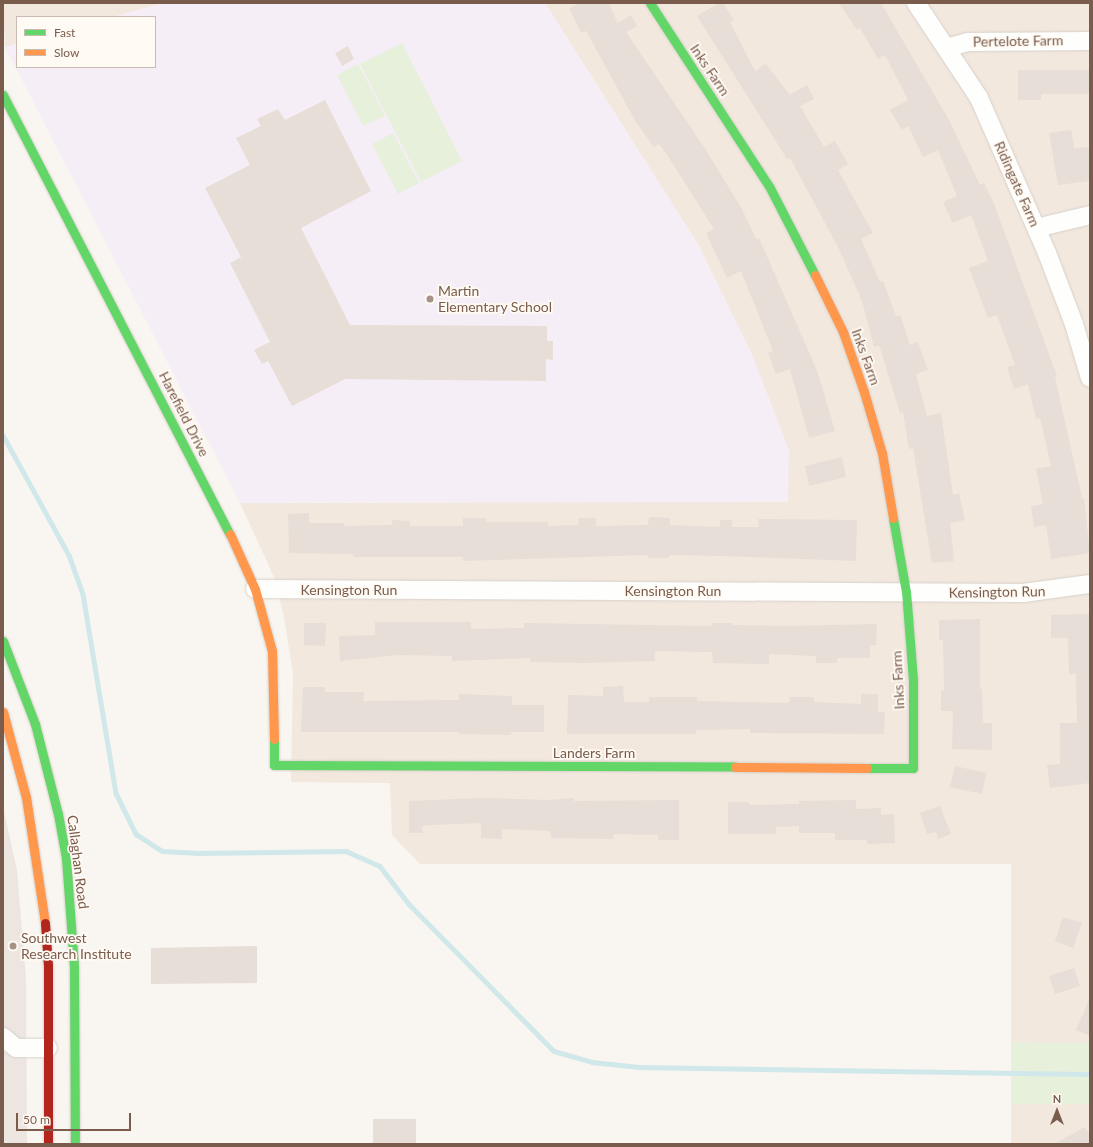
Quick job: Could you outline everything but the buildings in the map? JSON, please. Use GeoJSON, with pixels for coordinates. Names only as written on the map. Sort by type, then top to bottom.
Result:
{"type":"FeatureCollection","features":[{"type":"Feature","properties":{"kind":"street","name":"Inks Farm"},"geometry":{"type":"LineString","coordinates":[[650,3],[769,186],[794,232],[843,332],[882,453],[906,592],[913,680],[913,768]]}},
{"type":"Feature","properties":{"kind":"street","name":"Ridingate Farm"},"geometry":{"type":"LineString","coordinates":[[916,3],[979,98],[1036,228],[1074,324],[1090,378]]}},
{"type":"Feature","properties":{"kind":"street","name":"Pertelote Farm"},"geometry":{"type":"LineString","coordinates":[[947,48],[968,42],[1090,41]]}},
{"type":"Feature","properties":{"kind":"street","name":"Harefield Drive"},"geometry":{"type":"LineString","coordinates":[[3,95],[238,550],[255,589],[272,651],[274,765]]}},
{"type":"Feature","properties":{"kind":"street"},"geometry":{"type":"LineString","coordinates":[[1036,228],[1090,215]]}},
{"type":"Feature","properties":{"kind":"street","name":"Kensington Run"},"geometry":{"type":"LineString","coordinates":[[255,589],[1023,593],[1090,584]]}},
{"type":"Feature","properties":{"kind":"street","name":"Callaghan Road"},"geometry":{"type":"LineString","coordinates":[[3,641],[35,724],[56,807],[66,858],[74,967],[75,1144]]}},
{"type":"Feature","properties":{"kind":"street"},"geometry":{"type":"LineString","coordinates":[[3,712],[26,797],[40,880],[48,966],[48,1144]]}},
{"type":"Feature","properties":{"kind":"street","name":"Landers Farm"},"geometry":{"type":"LineString","coordinates":[[274,765],[913,768]]}},
{"type":"Feature","properties":{"kind":"street"},"geometry":{"type":"LineString","coordinates":[[3,1037],[16,1048],[48,1048]]}},
{"type":"Feature","properties":{"kind":"shaded area"},"geometry":{"type":"Polygon","coordinates":[[[3,3],[163,3],[117,16],[16,16],[16,44],[5,47],[3,3]]]}},
{"type":"Feature","properties":{"kind":"shaded area","name":"Martin Elementary School"},"geometry":{"type":"Polygon","coordinates":[[[163,3],[545,3],[699,246],[751,352],[789,450],[788,502],[240,503],[5,47],[16,44],[16,68],[156,68],[156,16],[117,16],[163,3]]]}},
{"type":"Feature","properties":{"kind":"shaded area"},"geometry":{"type":"Polygon","coordinates":[[[545,3],[1090,3],[1090,1144],[1011,1144],[1011,864],[420,864],[392,835],[390,783],[291,782],[293,674],[284,617],[274,577],[240,503],[788,501],[699,246],[545,3]]]}},
{"type":"Feature","properties":{"kind":"shaded area","name":"Southwest Research Institute"},"geometry":{"type":"Polygon","coordinates":[[[3,807],[17,870],[26,979],[27,1144],[3,1144],[3,807]]]}},
{"type":"Feature","properties":{"kind":"green space"},"geometry":{"type":"Polygon","coordinates":[[[402,43],[462,161],[421,182],[360,64],[402,43]]]}},
{"type":"Feature","properties":{"kind":"green space"},"geometry":{"type":"Polygon","coordinates":[[[358,64],[385,116],[363,126],[337,75],[358,64]]]}},
{"type":"Feature","properties":{"kind":"green space"},"geometry":{"type":"Polygon","coordinates":[[[393,133],[419,183],[398,194],[372,144],[393,133]]]}},
{"type":"Feature","properties":{"kind":"green space"},"geometry":{"type":"Polygon","coordinates":[[[1011,1042],[1090,1043],[1090,1104],[1011,1104],[1011,1042]]]}},
{"type":"Feature","properties":{"kind":"waterway"},"geometry":{"type":"LineString","coordinates":[[3,435],[69,555],[83,594],[116,793],[136,834],[162,851],[195,853],[346,851],[380,866],[409,904],[554,1051],[592,1062],[639,1067],[1090,1074]]}},
{"type":"Feature","properties":{"kind":"traffic: fast"},"geometry":{"type":"LineString","coordinates":[[650,3],[769,186],[815,275]]}},
{"type":"Feature","properties":{"kind":"traffic: fast"},"geometry":{"type":"LineString","coordinates":[[3,95],[230,534]]}},
{"type":"Feature","properties":{"kind":"traffic: fast"},"geometry":{"type":"LineString","coordinates":[[867,768],[913,768],[913,680],[906,592],[893,518]]}},
{"type":"Feature","properties":{"kind":"traffic: fast"},"geometry":{"type":"LineString","coordinates":[[3,641],[35,724],[58,814],[66,858],[74,967],[75,1144]]}},
{"type":"Feature","properties":{"kind":"traffic: fast"},"geometry":{"type":"LineString","coordinates":[[274,739],[274,765],[735,767]]}},
{"type":"Feature","properties":{"kind":"traffic: slow"},"geometry":{"type":"LineString","coordinates":[[815,275],[843,332],[864,392],[882,453],[893,518]]}},
{"type":"Feature","properties":{"kind":"traffic: slow"},"geometry":{"type":"LineString","coordinates":[[230,534],[255,589],[272,651],[274,739]]}},
{"type":"Feature","properties":{"kind":"traffic: slow"},"geometry":{"type":"LineString","coordinates":[[3,712],[26,797],[45,923]]}},
{"type":"Feature","properties":{"kind":"traffic: slow"},"geometry":{"type":"LineString","coordinates":[[735,767],[867,768]]}},
{"type":"Feature","properties":{"kind":"traffic: jam"},"geometry":{"type":"LineString","coordinates":[[45,923],[48,966],[48,1144]]}},
{"type":"Feature","properties":{"kind":"place","name":"Martin Elementary School"},"geometry":{"type":"Point","coordinates":[430,299]}},
{"type":"Feature","properties":{"kind":"place","name":"Southwest Research Institute"},"geometry":{"type":"Point","coordinates":[13,946]}}]}
